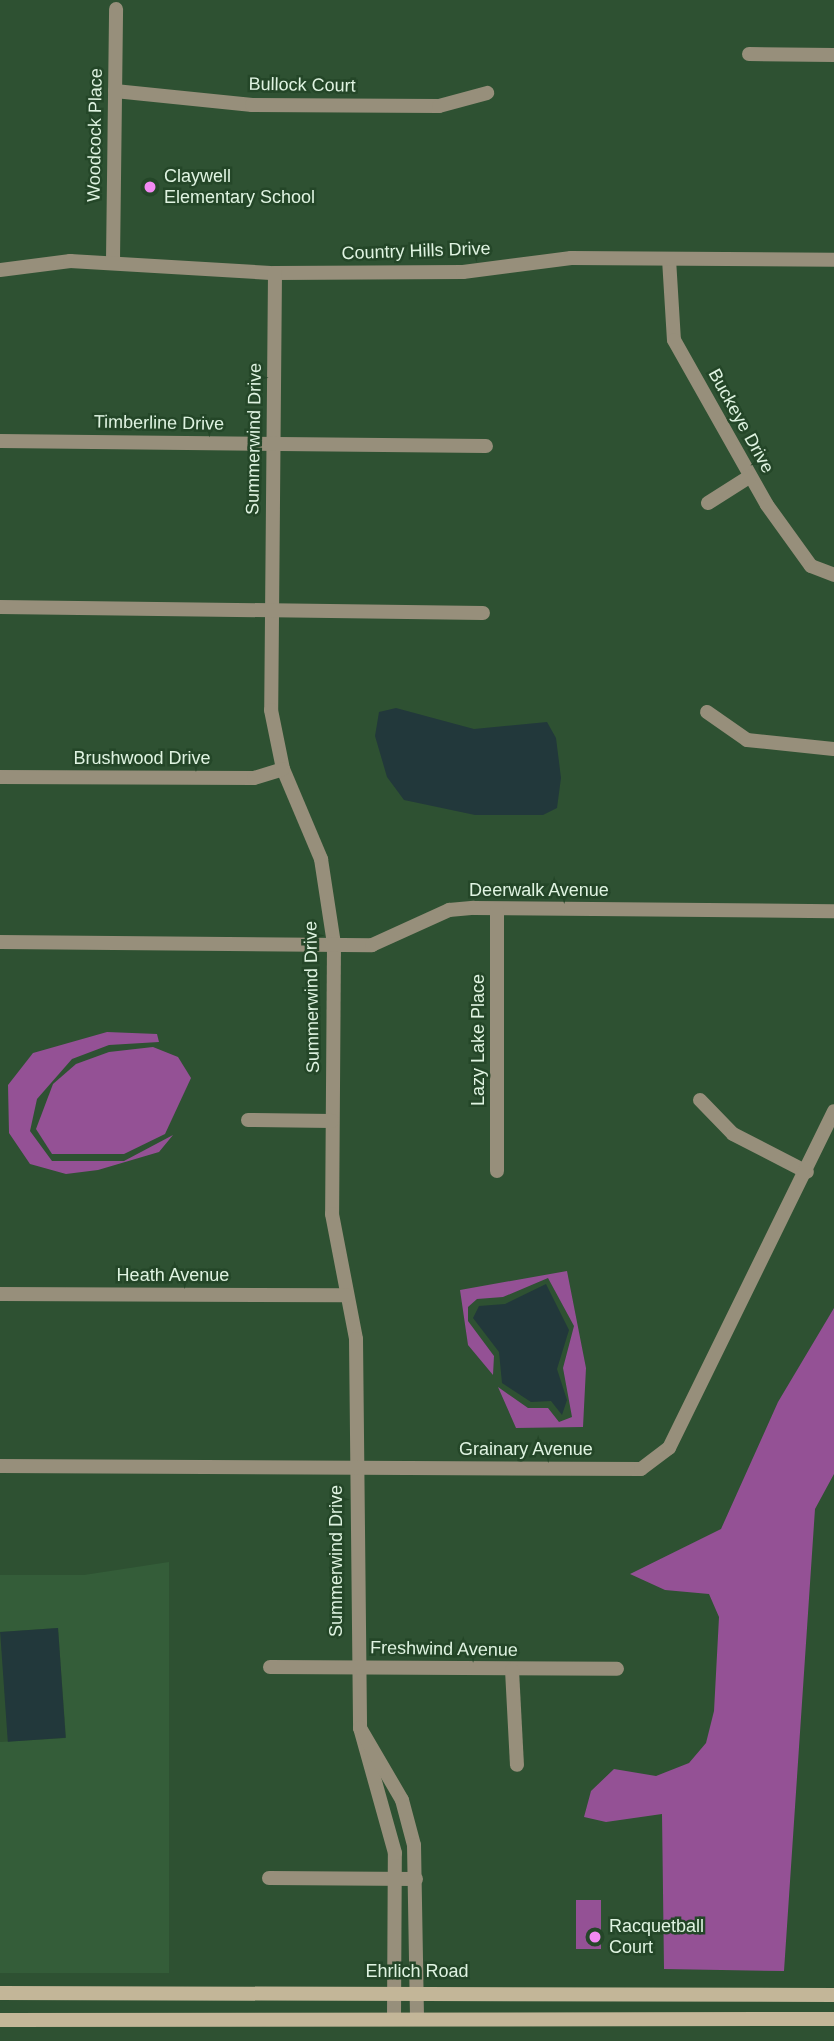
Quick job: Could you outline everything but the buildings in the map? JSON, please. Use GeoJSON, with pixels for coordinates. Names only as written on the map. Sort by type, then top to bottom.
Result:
{"type":"FeatureCollection","features":[{"type":"Feature","properties":{"kind":"main road","name":"Ehrlich Road"},"geometry":{"type":"LineString","coordinates":[[0,1993],[417,1990],[834,1995]]}},
{"type":"Feature","properties":{"kind":"main road"},"geometry":{"type":"LineString","coordinates":[[0,2020],[394,2017],[834,2019]]}},
{"type":"Feature","properties":{"kind":"street","name":"Woodcock Place"},"geometry":{"type":"LineString","coordinates":[[113,261],[116,9]]}},
{"type":"Feature","properties":{"kind":"street"},"geometry":{"type":"LineString","coordinates":[[749,54],[834,55]]}},
{"type":"Feature","properties":{"kind":"street","name":"Bullock Court"},"geometry":{"type":"LineString","coordinates":[[115,91],[251,104],[426,106],[487,93]]}},
{"type":"Feature","properties":{"kind":"street","name":"Country Hills Drive"},"geometry":{"type":"LineString","coordinates":[[0,270],[113,261],[275,273],[463,272],[571,258],[834,261]]}},
{"type":"Feature","properties":{"kind":"street","name":"Buckeye Drive"},"geometry":{"type":"LineString","coordinates":[[669,258],[674,340],[749,477],[811,566],[834,575]]}},
{"type":"Feature","properties":{"kind":"street","name":"Summerwind Drive"},"geometry":{"type":"LineString","coordinates":[[275,273],[271,710],[283,769],[321,859],[334,944],[332,1214],[356,1339],[355,1667],[360,1728],[392,1832],[395,1878],[394,2017]]}},
{"type":"Feature","properties":{"kind":"street","name":"Timberline Drive"},"geometry":{"type":"LineString","coordinates":[[0,441],[486,446]]}},
{"type":"Feature","properties":{"kind":"street"},"geometry":{"type":"LineString","coordinates":[[708,503],[749,477]]}},
{"type":"Feature","properties":{"kind":"street"},"geometry":{"type":"LineString","coordinates":[[0,607],[483,612]]}},
{"type":"Feature","properties":{"kind":"street"},"geometry":{"type":"LineString","coordinates":[[707,712],[747,740],[834,749]]}},
{"type":"Feature","properties":{"kind":"street","name":"Brushwood Drive"},"geometry":{"type":"LineString","coordinates":[[0,777],[254,778],[283,769]]}},
{"type":"Feature","properties":{"kind":"street","name":"Lazy Lake Place"},"geometry":{"type":"LineString","coordinates":[[497,1171],[498,909]]}},
{"type":"Feature","properties":{"kind":"street","name":"Deerwalk Avenue"},"geometry":{"type":"LineString","coordinates":[[0,942],[392,942],[449,911],[834,911]]}},
{"type":"Feature","properties":{"kind":"street"},"geometry":{"type":"LineString","coordinates":[[700,1100],[733,1134],[807,1172]]}},
{"type":"Feature","properties":{"kind":"street","name":"Grainary Avenue"},"geometry":{"type":"LineString","coordinates":[[0,1466],[641,1469],[668,1448],[807,1172],[834,1111]]}},
{"type":"Feature","properties":{"kind":"street"},"geometry":{"type":"LineString","coordinates":[[248,1120],[332,1121]]}},
{"type":"Feature","properties":{"kind":"street","name":"Heath Avenue"},"geometry":{"type":"LineString","coordinates":[[0,1294],[346,1295]]}},
{"type":"Feature","properties":{"kind":"street","name":"Freshwind Avenue"},"geometry":{"type":"LineString","coordinates":[[270,1667],[617,1669]]}},
{"type":"Feature","properties":{"kind":"street"},"geometry":{"type":"LineString","coordinates":[[512,1670],[517,1765]]}},
{"type":"Feature","properties":{"kind":"street","name":"Summerwind Drive"},"geometry":{"type":"LineString","coordinates":[[360,1728],[402,1801],[416,1879],[417,2017]]}},
{"type":"Feature","properties":{"kind":"street"},"geometry":{"type":"LineString","coordinates":[[269,1878],[416,1879]]}},
{"type":"Feature","properties":{"kind":"shaded area"},"geometry":{"type":"Polygon","coordinates":[[[107,1032],[157,1034],[159,1042],[109,1045],[72,1059],[37,1099],[30,1131],[52,1161],[124,1161],[173,1135],[159,1152],[98,1170],[66,1174],[30,1164],[9,1133],[8,1085],[33,1053],[107,1032]]]}},
{"type":"Feature","properties":{"kind":"shaded area"},"geometry":{"type":"Polygon","coordinates":[[[153,1047],[178,1057],[191,1078],[165,1134],[124,1154],[52,1154],[36,1129],[53,1084],[76,1064],[109,1052],[153,1047]]]}},
{"type":"Feature","properties":{"kind":"shaded area"},"geometry":{"type":"Polygon","coordinates":[[[567,1271],[586,1368],[583,1427],[516,1428],[498,1387],[528,1408],[548,1408],[559,1422],[572,1417],[563,1368],[574,1326],[548,1278],[503,1297],[477,1299],[468,1307],[468,1321],[494,1356],[493,1375],[468,1345],[460,1290],[567,1271]]]}},
{"type":"Feature","properties":{"kind":"shaded area"},"geometry":{"type":"Polygon","coordinates":[[[834,1308],[834,1474],[815,1509],[784,1971],[664,1969],[662,1814],[606,1822],[584,1817],[591,1791],[614,1769],[656,1776],[689,1763],[706,1743],[714,1711],[719,1617],[709,1594],[665,1590],[630,1574],[721,1529],[778,1402],[834,1308]]]}},
{"type":"Feature","properties":{"kind":"shaded area"},"geometry":{"type":"Polygon","coordinates":[[[169,1562],[169,1973],[0,1973],[0,1742],[66,1738],[58,1628],[0,1632],[0,1575],[84,1575],[169,1562]]]}},
{"type":"Feature","properties":{"kind":"shaded area"},"geometry":{"type":"Polygon","coordinates":[[[576,1900],[601,1900],[601,1949],[576,1949],[576,1900]]]}},
{"type":"Feature","properties":{"kind":"water"},"geometry":{"type":"Polygon","coordinates":[[[396,708],[474,729],[547,722],[556,738],[561,778],[557,808],[543,815],[475,815],[404,800],[387,777],[375,736],[379,712],[396,708]]]}},
{"type":"Feature","properties":{"kind":"water"},"geometry":{"type":"Polygon","coordinates":[[[546,1284],[569,1330],[557,1369],[567,1400],[562,1415],[551,1401],[531,1402],[502,1383],[499,1352],[473,1318],[479,1306],[505,1304],[546,1284]]]}},
{"type":"Feature","properties":{"kind":"water"},"geometry":{"type":"Polygon","coordinates":[[[58,1628],[66,1738],[8,1742],[0,1632],[58,1628]]]}},
{"type":"Feature","properties":{"kind":"place","name":"Claywell Elementary School"},"geometry":{"type":"Point","coordinates":[150,187]}},
{"type":"Feature","properties":{"kind":"place","name":"Racquetball Court"},"geometry":{"type":"Point","coordinates":[595,1937]}}]}
